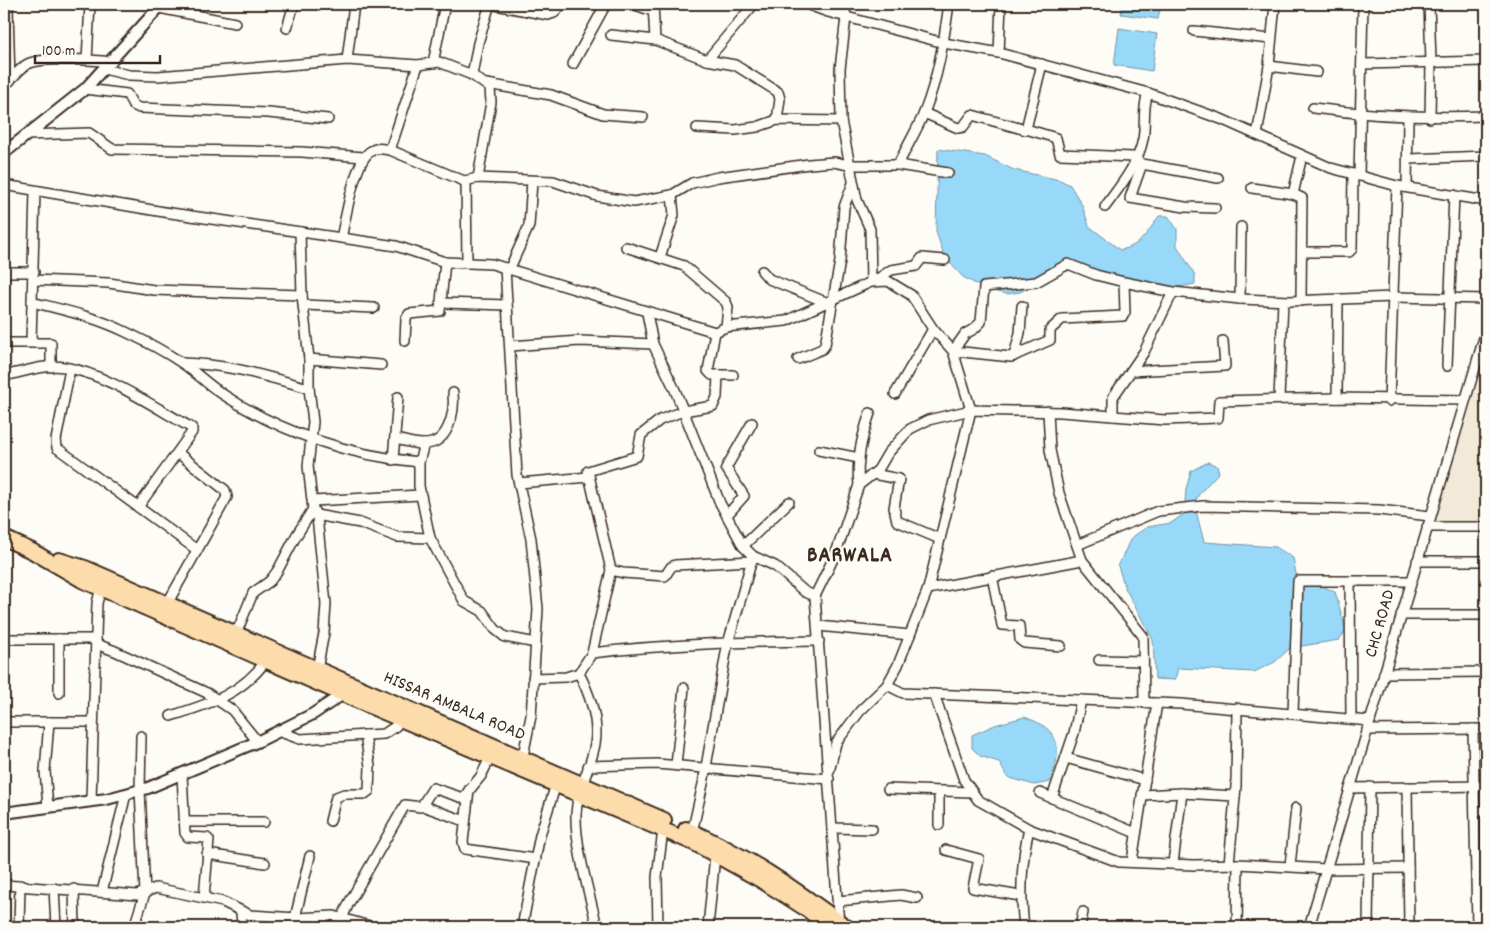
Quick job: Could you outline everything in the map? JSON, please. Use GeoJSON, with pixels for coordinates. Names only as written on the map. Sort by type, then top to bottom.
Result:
{"type":"FeatureCollection","features":[{"type":"Feature","properties":{"kind":"main road","name":"HISSAR AMBALA ROAD"},"geometry":{"type":"LineString","coordinates":[[4,538],[32,551],[82,580],[343,694],[400,718],[493,751]]}},
{"type":"Feature","properties":{"kind":"main road","name":"HISSAR AMBALA ROAD"},"geometry":{"type":"LineString","coordinates":[[32,551],[85,568],[358,686],[493,751],[691,837],[715,855],[764,882],[808,910],[839,926]]}},
{"type":"Feature","properties":{"kind":"main road","name":"HISSAR AMBALA ROAD"},"geometry":{"type":"LineString","coordinates":[[581,789],[663,830],[724,846],[782,880],[839,926]]}},
{"type":"Feature","properties":{"kind":"street"},"geometry":{"type":"LineString","coordinates":[[5,4],[8,8],[7,83]]}},
{"type":"Feature","properties":{"kind":"street"},"geometry":{"type":"LineString","coordinates":[[87,60],[90,4]]}},
{"type":"Feature","properties":{"kind":"street"},"geometry":{"type":"LineString","coordinates":[[286,28],[294,4]]}},
{"type":"Feature","properties":{"kind":"street"},"geometry":{"type":"LineString","coordinates":[[347,60],[354,4]]}},
{"type":"Feature","properties":{"kind":"street"},"geometry":{"type":"LineString","coordinates":[[433,63],[444,4]]}},
{"type":"Feature","properties":{"kind":"street"},"geometry":{"type":"LineString","coordinates":[[472,75],[478,43],[490,4],[551,15],[563,4]]}},
{"type":"Feature","properties":{"kind":"street"},"geometry":{"type":"LineString","coordinates":[[573,64],[606,4]]}},
{"type":"Feature","properties":{"kind":"street"},"geometry":{"type":"LineString","coordinates":[[632,4],[653,7],[655,40]]}},
{"type":"Feature","properties":{"kind":"street"},"geometry":{"type":"LineString","coordinates":[[707,60],[754,4]]}},
{"type":"Feature","properties":{"kind":"street"},"geometry":{"type":"LineString","coordinates":[[806,4],[944,43],[999,53],[1148,93],[1221,119],[1331,168],[1402,186],[1486,201]]}},
{"type":"Feature","properties":{"kind":"street"},"geometry":{"type":"LineString","coordinates":[[844,4],[846,16],[840,60],[841,120],[857,200],[870,229],[873,281]]}},
{"type":"Feature","properties":{"kind":"street"},"geometry":{"type":"LineString","coordinates":[[898,165],[924,113],[944,43],[949,4]]}},
{"type":"Feature","properties":{"kind":"street"},"geometry":{"type":"LineString","coordinates":[[999,53],[1002,4]]}},
{"type":"Feature","properties":{"kind":"street"},"geometry":{"type":"LineString","coordinates":[[1257,135],[1269,66],[1274,4]]}},
{"type":"Feature","properties":{"kind":"street"},"geometry":{"type":"LineString","coordinates":[[1303,252],[1349,252],[1352,249],[1356,175],[1362,115],[1363,4]]}},
{"type":"Feature","properties":{"kind":"street"},"geometry":{"type":"LineString","coordinates":[[1429,4],[1430,118]]}},
{"type":"Feature","properties":{"kind":"street"},"geometry":{"type":"LineString","coordinates":[[4,153],[85,89],[161,6],[235,23]]}},
{"type":"Feature","properties":{"kind":"street"},"geometry":{"type":"LineString","coordinates":[[1194,31],[1272,40]]}},
{"type":"Feature","properties":{"kind":"street"},"geometry":{"type":"LineString","coordinates":[[610,35],[655,40],[707,60],[738,66],[778,92],[780,99],[777,120]]}},
{"type":"Feature","properties":{"kind":"street"},"geometry":{"type":"LineString","coordinates":[[7,83],[22,68],[32,62],[87,60],[129,75],[158,76],[347,60],[418,65],[444,63],[472,75],[487,84],[551,95],[603,114],[643,117]]}},
{"type":"Feature","properties":{"kind":"street"},"geometry":{"type":"LineString","coordinates":[[1363,64],[1486,61]]}},
{"type":"Feature","properties":{"kind":"street"},"geometry":{"type":"LineString","coordinates":[[1026,130],[1042,64]]}},
{"type":"Feature","properties":{"kind":"street"},"geometry":{"type":"LineString","coordinates":[[390,150],[418,65]]}},
{"type":"Feature","properties":{"kind":"street"},"geometry":{"type":"LineString","coordinates":[[1269,66],[1317,72]]}},
{"type":"Feature","properties":{"kind":"street"},"geometry":{"type":"LineString","coordinates":[[478,178],[492,97],[487,84]]}},
{"type":"Feature","properties":{"kind":"street"},"geometry":{"type":"LineString","coordinates":[[85,89],[127,94],[133,105],[139,108],[268,113],[328,120]]}},
{"type":"Feature","properties":{"kind":"street"},"geometry":{"type":"LineString","coordinates":[[1148,93],[1145,103],[1144,136],[1140,162],[1131,199],[1185,207],[1215,208]]}},
{"type":"Feature","properties":{"kind":"street"},"geometry":{"type":"LineString","coordinates":[[1313,108],[1362,115],[1430,118],[1486,116]]}},
{"type":"Feature","properties":{"kind":"street"},"geometry":{"type":"LineString","coordinates":[[924,113],[958,128],[963,127],[972,115],[1056,138],[1058,152],[1061,155],[1132,157],[1140,162],[1218,178]]}},
{"type":"Feature","properties":{"kind":"street"},"geometry":{"type":"LineString","coordinates":[[1389,400],[1402,186],[1409,158],[1408,117]]}},
{"type":"Feature","properties":{"kind":"street"},"geometry":{"type":"LineString","coordinates":[[697,128],[735,130],[757,128],[777,120],[841,120]]}},
{"type":"Feature","properties":{"kind":"street"},"geometry":{"type":"LineString","coordinates":[[27,136],[89,133],[112,149],[292,152],[363,157]]}},
{"type":"Feature","properties":{"kind":"street"},"geometry":{"type":"LineString","coordinates":[[341,238],[358,169],[363,157],[376,148],[390,150],[466,181],[478,178],[553,181],[597,196],[625,201],[649,200],[672,195],[692,184],[730,175],[809,164],[834,162],[849,165],[898,165],[948,173]]}},
{"type":"Feature","properties":{"kind":"street"},"geometry":{"type":"LineString","coordinates":[[1292,194],[1302,156]]}},
{"type":"Feature","properties":{"kind":"street"},"geometry":{"type":"LineString","coordinates":[[1409,158],[1486,156]]}},
{"type":"Feature","properties":{"kind":"street"},"geometry":{"type":"LineString","coordinates":[[1105,207],[1140,162]]}},
{"type":"Feature","properties":{"kind":"street"},"geometry":{"type":"LineString","coordinates":[[466,181],[468,263]]}},
{"type":"Feature","properties":{"kind":"street"},"geometry":{"type":"LineString","coordinates":[[521,763],[530,716],[538,609],[531,539],[517,475],[507,306],[507,269],[529,226],[532,181]]}},
{"type":"Feature","properties":{"kind":"street"},"geometry":{"type":"LineString","coordinates":[[798,359],[824,347],[830,302],[840,261],[844,207],[854,183]]}},
{"type":"Feature","properties":{"kind":"street"},"geometry":{"type":"LineString","coordinates":[[4,185],[396,246],[444,262],[492,264],[647,313],[715,332],[726,327],[786,321],[830,302],[891,270],[916,266],[922,258],[945,260]]}},
{"type":"Feature","properties":{"kind":"street"},"geometry":{"type":"LineString","coordinates":[[1252,188],[1292,194],[1301,197],[1303,201],[1301,301]]}},
{"type":"Feature","properties":{"kind":"street"},"geometry":{"type":"LineString","coordinates":[[31,342],[35,191]]}},
{"type":"Feature","properties":{"kind":"street"},"geometry":{"type":"LineString","coordinates":[[660,257],[674,215],[672,195]]}},
{"type":"Feature","properties":{"kind":"street"},"geometry":{"type":"LineString","coordinates":[[1447,366],[1454,195]]}},
{"type":"Feature","properties":{"kind":"street"},"geometry":{"type":"LineString","coordinates":[[1240,299],[1241,227]]}},
{"type":"Feature","properties":{"kind":"street"},"geometry":{"type":"LineString","coordinates":[[300,232],[302,295],[313,422],[308,462],[326,604],[324,633],[317,669]]}},
{"type":"Feature","properties":{"kind":"street"},"geometry":{"type":"LineString","coordinates":[[626,247],[684,266],[726,302],[728,307],[726,327]]}},
{"type":"Feature","properties":{"kind":"street"},"geometry":{"type":"LineString","coordinates":[[405,341],[406,319],[409,314],[439,312],[443,303],[444,262]]}},
{"type":"Feature","properties":{"kind":"street"},"geometry":{"type":"LineString","coordinates":[[953,351],[965,334],[981,322],[985,287],[1036,282],[1068,264],[1096,276],[1173,292],[1240,299],[1338,301],[1394,297],[1486,299]]}},
{"type":"Feature","properties":{"kind":"street"},"geometry":{"type":"LineString","coordinates":[[762,271],[769,278],[830,302]]}},
{"type":"Feature","properties":{"kind":"street"},"geometry":{"type":"LineString","coordinates":[[4,272],[109,283],[154,290],[302,295]]}},
{"type":"Feature","properties":{"kind":"street"},"geometry":{"type":"LineString","coordinates":[[829,776],[836,743],[860,711],[887,685],[898,665],[928,589],[971,410],[953,351],[933,329],[907,291],[888,281],[873,281]]}},
{"type":"Feature","properties":{"kind":"street"},"geometry":{"type":"LineString","coordinates":[[953,351],[1014,356],[1050,340],[1050,330],[1062,319],[1124,316],[1124,282]]}},
{"type":"Feature","properties":{"kind":"street"},"geometry":{"type":"LineString","coordinates":[[1114,416],[1113,397],[1144,352],[1173,292]]}},
{"type":"Feature","properties":{"kind":"street"},"geometry":{"type":"LineString","coordinates":[[1279,399],[1283,301]]}},
{"type":"Feature","properties":{"kind":"street"},"geometry":{"type":"LineString","coordinates":[[1337,398],[1338,301]]}},
{"type":"Feature","properties":{"kind":"street"},"geometry":{"type":"LineString","coordinates":[[32,302],[112,325],[182,363],[224,395],[279,426],[311,439],[393,460],[419,462]]}},
{"type":"Feature","properties":{"kind":"street"},"geometry":{"type":"LineString","coordinates":[[443,303],[507,306]]}},
{"type":"Feature","properties":{"kind":"street"},"geometry":{"type":"LineString","coordinates":[[304,305],[374,308]]}},
{"type":"Feature","properties":{"kind":"street"},"geometry":{"type":"LineString","coordinates":[[1014,356],[1020,333],[1022,306]]}},
{"type":"Feature","properties":{"kind":"street"},"geometry":{"type":"LineString","coordinates":[[647,313],[653,344],[727,514],[743,546],[753,559]]}},
{"type":"Feature","properties":{"kind":"street"},"geometry":{"type":"LineString","coordinates":[[895,394],[933,329]]}},
{"type":"Feature","properties":{"kind":"street","name":"CHC ROAD"},"geometry":{"type":"LineString","coordinates":[[1309,927],[1486,331]]}},
{"type":"Feature","properties":{"kind":"street"},"geometry":{"type":"LineString","coordinates":[[715,332],[708,370],[710,374],[718,376],[733,375]]}},
{"type":"Feature","properties":{"kind":"street"},"geometry":{"type":"LineString","coordinates":[[510,346],[580,341],[653,344]]}},
{"type":"Feature","properties":{"kind":"street"},"geometry":{"type":"LineString","coordinates":[[1132,371],[1225,366],[1222,341]]}},
{"type":"Feature","properties":{"kind":"street"},"geometry":{"type":"LineString","coordinates":[[4,343],[51,343],[51,367]]}},
{"type":"Feature","properties":{"kind":"street"},"geometry":{"type":"LineString","coordinates":[[309,359],[381,365]]}},
{"type":"Feature","properties":{"kind":"street"},"geometry":{"type":"LineString","coordinates":[[182,363],[215,364],[238,368],[309,388]]}},
{"type":"Feature","properties":{"kind":"street"},"geometry":{"type":"LineString","coordinates":[[4,376],[51,367],[70,369],[102,379],[192,428],[192,432],[178,453],[138,507]]}},
{"type":"Feature","properties":{"kind":"street"},"geometry":{"type":"LineString","coordinates":[[70,369],[56,440],[57,448],[197,550]]}},
{"type":"Feature","properties":{"kind":"street"},"geometry":{"type":"LineString","coordinates":[[533,678],[566,677],[579,673],[592,653],[611,570],[604,533],[589,477],[589,470],[637,456],[640,435],[660,420],[683,411],[713,406],[717,397],[718,376]]}},
{"type":"Feature","properties":{"kind":"street"},"geometry":{"type":"LineString","coordinates":[[396,439],[424,444],[437,440],[450,424],[454,413],[453,393]]}},
{"type":"Feature","properties":{"kind":"street"},"geometry":{"type":"LineString","coordinates":[[393,460],[398,397]]}},
{"type":"Feature","properties":{"kind":"street"},"geometry":{"type":"LineString","coordinates":[[859,485],[880,468],[888,453],[910,429],[928,420],[971,410],[1048,411],[1165,420],[1218,418],[1219,401],[1337,398],[1465,400]]}},
{"type":"Feature","properties":{"kind":"street"},"geometry":{"type":"LineString","coordinates":[[1048,411],[1050,450],[1058,493],[1082,560],[1143,636],[1144,702]]}},
{"type":"Feature","properties":{"kind":"street"},"geometry":{"type":"LineString","coordinates":[[839,926],[815,596],[836,553],[859,485],[859,458],[863,434],[870,413]]}},
{"type":"Feature","properties":{"kind":"street"},"geometry":{"type":"LineString","coordinates":[[727,514],[744,495],[726,468],[752,423]]}},
{"type":"Feature","properties":{"kind":"street"},"geometry":{"type":"LineString","coordinates":[[424,444],[419,462],[420,496],[430,538],[464,601],[482,610],[495,629],[505,637],[536,643]]}},
{"type":"Feature","properties":{"kind":"street"},"geometry":{"type":"LineString","coordinates":[[819,450],[859,458]]}},
{"type":"Feature","properties":{"kind":"street"},"geometry":{"type":"LineString","coordinates":[[168,604],[226,497],[226,493],[178,453]]}},
{"type":"Feature","properties":{"kind":"street"},"geometry":{"type":"LineString","coordinates":[[873,474],[899,479],[894,508],[897,521],[940,539]]}},
{"type":"Feature","properties":{"kind":"street"},"geometry":{"type":"LineString","coordinates":[[519,483],[589,477]]}},
{"type":"Feature","properties":{"kind":"street"},"geometry":{"type":"LineString","coordinates":[[314,508],[420,496]]}},
{"type":"Feature","properties":{"kind":"street"},"geometry":{"type":"LineString","coordinates":[[743,546],[789,502]]}},
{"type":"Feature","properties":{"kind":"street"},"geometry":{"type":"LineString","coordinates":[[1077,545],[1134,520],[1174,508],[1203,506],[1379,510],[1430,516]]}},
{"type":"Feature","properties":{"kind":"street"},"geometry":{"type":"LineString","coordinates":[[314,508],[397,537],[430,538]]}},
{"type":"Feature","properties":{"kind":"street"},"geometry":{"type":"LineString","coordinates":[[236,634],[252,593],[270,581],[314,508]]}},
{"type":"Feature","properties":{"kind":"street"},"geometry":{"type":"LineString","coordinates":[[1427,527],[1486,527]]}},
{"type":"Feature","properties":{"kind":"street"},"geometry":{"type":"LineString","coordinates":[[611,570],[623,573],[665,576],[671,567],[675,565],[753,559],[768,562],[804,592],[815,596]]}},
{"type":"Feature","properties":{"kind":"street"},"geometry":{"type":"LineString","coordinates":[[691,837],[706,770],[728,643],[753,559]]}},
{"type":"Feature","properties":{"kind":"street"},"geometry":{"type":"LineString","coordinates":[[928,589],[1082,560]]}},
{"type":"Feature","properties":{"kind":"street"},"geometry":{"type":"LineString","coordinates":[[1417,561],[1486,561]]}},
{"type":"Feature","properties":{"kind":"street"},"geometry":{"type":"LineString","coordinates":[[992,576],[1002,625],[1019,626],[1020,640],[1024,643],[1061,646]]}},
{"type":"Feature","properties":{"kind":"street"},"geometry":{"type":"LineString","coordinates":[[1293,714],[1298,581],[1411,581]]}},
{"type":"Feature","properties":{"kind":"street"},"geometry":{"type":"LineString","coordinates":[[1350,581],[1351,719]]}},
{"type":"Feature","properties":{"kind":"street"},"geometry":{"type":"LineString","coordinates":[[91,801],[97,603],[101,588]]}},
{"type":"Feature","properties":{"kind":"street"},"geometry":{"type":"LineString","coordinates":[[1401,615],[1486,616]]}},
{"type":"Feature","properties":{"kind":"street"},"geometry":{"type":"LineString","coordinates":[[818,626],[910,635]]}},
{"type":"Feature","properties":{"kind":"street"},"geometry":{"type":"LineString","coordinates":[[4,639],[59,639],[96,642],[220,700],[232,710],[257,741]]}},
{"type":"Feature","properties":{"kind":"street"},"geometry":{"type":"LineString","coordinates":[[58,693],[59,639]]}},
{"type":"Feature","properties":{"kind":"street"},"geometry":{"type":"LineString","coordinates":[[592,653],[662,645],[819,641]]}},
{"type":"Feature","properties":{"kind":"street"},"geometry":{"type":"LineString","coordinates":[[171,716],[220,700],[258,672],[267,660]]}},
{"type":"Feature","properties":{"kind":"street"},"geometry":{"type":"LineString","coordinates":[[1099,660],[1143,661]]}},
{"type":"Feature","properties":{"kind":"street"},"geometry":{"type":"LineString","coordinates":[[1384,673],[1486,672]]}},
{"type":"Feature","properties":{"kind":"street"},"geometry":{"type":"LineString","coordinates":[[579,673],[588,689],[594,718],[595,742],[581,789],[576,815],[578,834],[597,927]]}},
{"type":"Feature","properties":{"kind":"street"},"geometry":{"type":"LineString","coordinates":[[887,685],[903,693],[1144,702],[1237,708],[1351,719],[1369,726],[1486,729]]}},
{"type":"Feature","properties":{"kind":"street"},"geometry":{"type":"LineString","coordinates":[[4,813],[91,801],[140,790],[182,774],[278,731],[312,714],[358,686]]}},
{"type":"Feature","properties":{"kind":"street"},"geometry":{"type":"LineString","coordinates":[[676,765],[684,688]]}},
{"type":"Feature","properties":{"kind":"street"},"geometry":{"type":"LineString","coordinates":[[934,694],[964,780],[971,792],[978,800],[1029,829],[1119,862],[1290,866],[1326,870],[1408,868]]}},
{"type":"Feature","properties":{"kind":"street"},"geometry":{"type":"LineString","coordinates":[[1052,798],[1074,733],[1081,700]]}},
{"type":"Feature","properties":{"kind":"street"},"geometry":{"type":"LineString","coordinates":[[1132,861],[1157,703]]}},
{"type":"Feature","properties":{"kind":"street"},"geometry":{"type":"LineString","coordinates":[[1237,708],[1234,864],[1237,927]]}},
{"type":"Feature","properties":{"kind":"street"},"geometry":{"type":"LineString","coordinates":[[278,731],[300,739],[384,734],[396,726],[400,718]]}},
{"type":"Feature","properties":{"kind":"street"},"geometry":{"type":"LineString","coordinates":[[4,722],[93,722]]}},
{"type":"Feature","properties":{"kind":"street"},"geometry":{"type":"LineString","coordinates":[[48,807],[45,771],[49,722]]}},
{"type":"Feature","properties":{"kind":"street"},"geometry":{"type":"LineString","coordinates":[[1473,729],[1477,927]]}},
{"type":"Feature","properties":{"kind":"street"},"geometry":{"type":"LineString","coordinates":[[330,821],[336,797],[344,794],[365,794],[369,791],[370,766],[365,735]]}},
{"type":"Feature","properties":{"kind":"street"},"geometry":{"type":"LineString","coordinates":[[134,927],[145,893],[140,790],[141,736]]}},
{"type":"Feature","properties":{"kind":"street"},"geometry":{"type":"LineString","coordinates":[[423,806],[433,788],[463,798],[481,776],[493,751]]}},
{"type":"Feature","properties":{"kind":"street"},"geometry":{"type":"LineString","coordinates":[[1066,758],[1145,780]]}},
{"type":"Feature","properties":{"kind":"street"},"geometry":{"type":"LineString","coordinates":[[588,766],[676,765],[706,770],[829,776]]}},
{"type":"Feature","properties":{"kind":"street"},"geometry":{"type":"LineString","coordinates":[[182,774],[186,836],[208,839],[204,898]]}},
{"type":"Feature","properties":{"kind":"street"},"geometry":{"type":"LineString","coordinates":[[522,927],[540,835],[557,779]]}},
{"type":"Feature","properties":{"kind":"street"},"geometry":{"type":"LineString","coordinates":[[1350,788],[1486,786]]}},
{"type":"Feature","properties":{"kind":"street"},"geometry":{"type":"LineString","coordinates":[[1368,927],[1370,787]]}},
{"type":"Feature","properties":{"kind":"street"},"geometry":{"type":"LineString","coordinates":[[1407,787],[1409,927]]}},
{"type":"Feature","properties":{"kind":"street"},"geometry":{"type":"LineString","coordinates":[[888,789],[971,792]]}},
{"type":"Feature","properties":{"kind":"street"},"geometry":{"type":"LineString","coordinates":[[470,790],[463,842],[465,849],[536,859]]}},
{"type":"Feature","properties":{"kind":"street"},"geometry":{"type":"LineString","coordinates":[[939,792],[939,825]]}},
{"type":"Feature","properties":{"kind":"street"},"geometry":{"type":"LineString","coordinates":[[1040,793],[1136,832]]}},
{"type":"Feature","properties":{"kind":"street"},"geometry":{"type":"LineString","coordinates":[[1142,795],[1182,793],[1235,796]]}},
{"type":"Feature","properties":{"kind":"street"},"geometry":{"type":"LineString","coordinates":[[1173,864],[1182,793]]}},
{"type":"Feature","properties":{"kind":"street"},"geometry":{"type":"LineString","coordinates":[[102,892],[126,794]]}},
{"type":"Feature","properties":{"kind":"street"},"geometry":{"type":"LineString","coordinates":[[338,927],[405,805],[423,806],[466,821]]}},
{"type":"Feature","properties":{"kind":"street"},"geometry":{"type":"LineString","coordinates":[[1290,866],[1296,808]]}},
{"type":"Feature","properties":{"kind":"street"},"geometry":{"type":"LineString","coordinates":[[1475,811],[1486,811]]}},
{"type":"Feature","properties":{"kind":"street"},"geometry":{"type":"LineString","coordinates":[[184,822],[264,822]]}},
{"type":"Feature","properties":{"kind":"street"},"geometry":{"type":"LineString","coordinates":[[832,828],[872,829]]}},
{"type":"Feature","properties":{"kind":"street"},"geometry":{"type":"LineString","coordinates":[[1024,927],[1020,896],[1022,856],[1029,829]]}},
{"type":"Feature","properties":{"kind":"street"},"geometry":{"type":"LineString","coordinates":[[658,927],[657,877],[663,830]]}},
{"type":"Feature","properties":{"kind":"street"},"geometry":{"type":"LineString","coordinates":[[946,850],[979,859],[973,888],[1020,896]]}},
{"type":"Feature","properties":{"kind":"street"},"geometry":{"type":"LineString","coordinates":[[207,854],[265,863]]}},
{"type":"Feature","properties":{"kind":"street"},"geometry":{"type":"LineString","coordinates":[[708,927],[715,855]]}},
{"type":"Feature","properties":{"kind":"street"},"geometry":{"type":"LineString","coordinates":[[295,918],[310,856]]}},
{"type":"Feature","properties":{"kind":"street"},"geometry":{"type":"LineString","coordinates":[[4,885],[137,895],[156,888],[223,902],[241,912],[257,916],[295,918],[326,915],[343,917],[373,927]]}},
{"type":"Feature","properties":{"kind":"street"},"geometry":{"type":"LineString","coordinates":[[19,927],[20,885]]}},
{"type":"Feature","properties":{"kind":"street"},"geometry":{"type":"LineString","coordinates":[[54,888],[56,927]]}},
{"type":"Feature","properties":{"kind":"street"},"geometry":{"type":"LineString","coordinates":[[74,889],[75,927]]}},
{"type":"Feature","properties":{"kind":"street"},"geometry":{"type":"LineString","coordinates":[[838,901],[901,895],[917,898]]}},
{"type":"Feature","properties":{"kind":"street"},"geometry":{"type":"LineString","coordinates":[[241,912],[242,927]]}},
{"type":"Feature","properties":{"kind":"street"},"geometry":{"type":"LineString","coordinates":[[1080,927],[1083,912]]}},
{"type":"Feature","properties":{"kind":"shaded area"},"geometry":{"type":"Polygon","coordinates":[[[1485,361],[1486,523],[1433,523],[1485,361]]]}},
{"type":"Feature","properties":{"kind":"water"},"geometry":{"type":"Polygon","coordinates":[[[1123,4],[1161,4],[1158,19],[1121,14],[1123,4]]]}},
{"type":"Feature","properties":{"kind":"water"},"geometry":{"type":"Polygon","coordinates":[[[1119,28],[1157,34],[1152,71],[1114,65],[1119,28]]]}},
{"type":"Feature","properties":{"kind":"water"},"geometry":{"type":"Polygon","coordinates":[[[938,149],[985,156],[1014,170],[1060,180],[1070,185],[1082,205],[1089,226],[1120,250],[1138,242],[1159,216],[1168,216],[1177,229],[1177,246],[1195,275],[1195,284],[1173,288],[1071,270],[1053,275],[1020,292],[1007,294],[987,290],[963,277],[945,258],[936,232],[938,149]]]}},
{"type":"Feature","properties":{"kind":"water"},"geometry":{"type":"Polygon","coordinates":[[[1208,462],[1217,466],[1219,472],[1200,493],[1194,503],[1204,542],[1276,547],[1293,558],[1296,574],[1335,592],[1346,630],[1339,640],[1290,648],[1275,662],[1254,672],[1178,668],[1175,680],[1155,679],[1153,640],[1125,588],[1118,566],[1131,538],[1147,527],[1171,523],[1184,514],[1186,489],[1191,471],[1208,462]]]}},
{"type":"Feature","properties":{"kind":"water"},"geometry":{"type":"Polygon","coordinates":[[[1024,717],[1046,727],[1056,741],[1057,759],[1050,782],[1034,785],[1007,777],[999,762],[980,756],[972,748],[972,735],[995,725],[1024,717]]]}},
{"type":"Feature","properties":{"kind":"district","name":"BARWALA"},"geometry":{"type":"Point","coordinates":[850,556]}}]}
